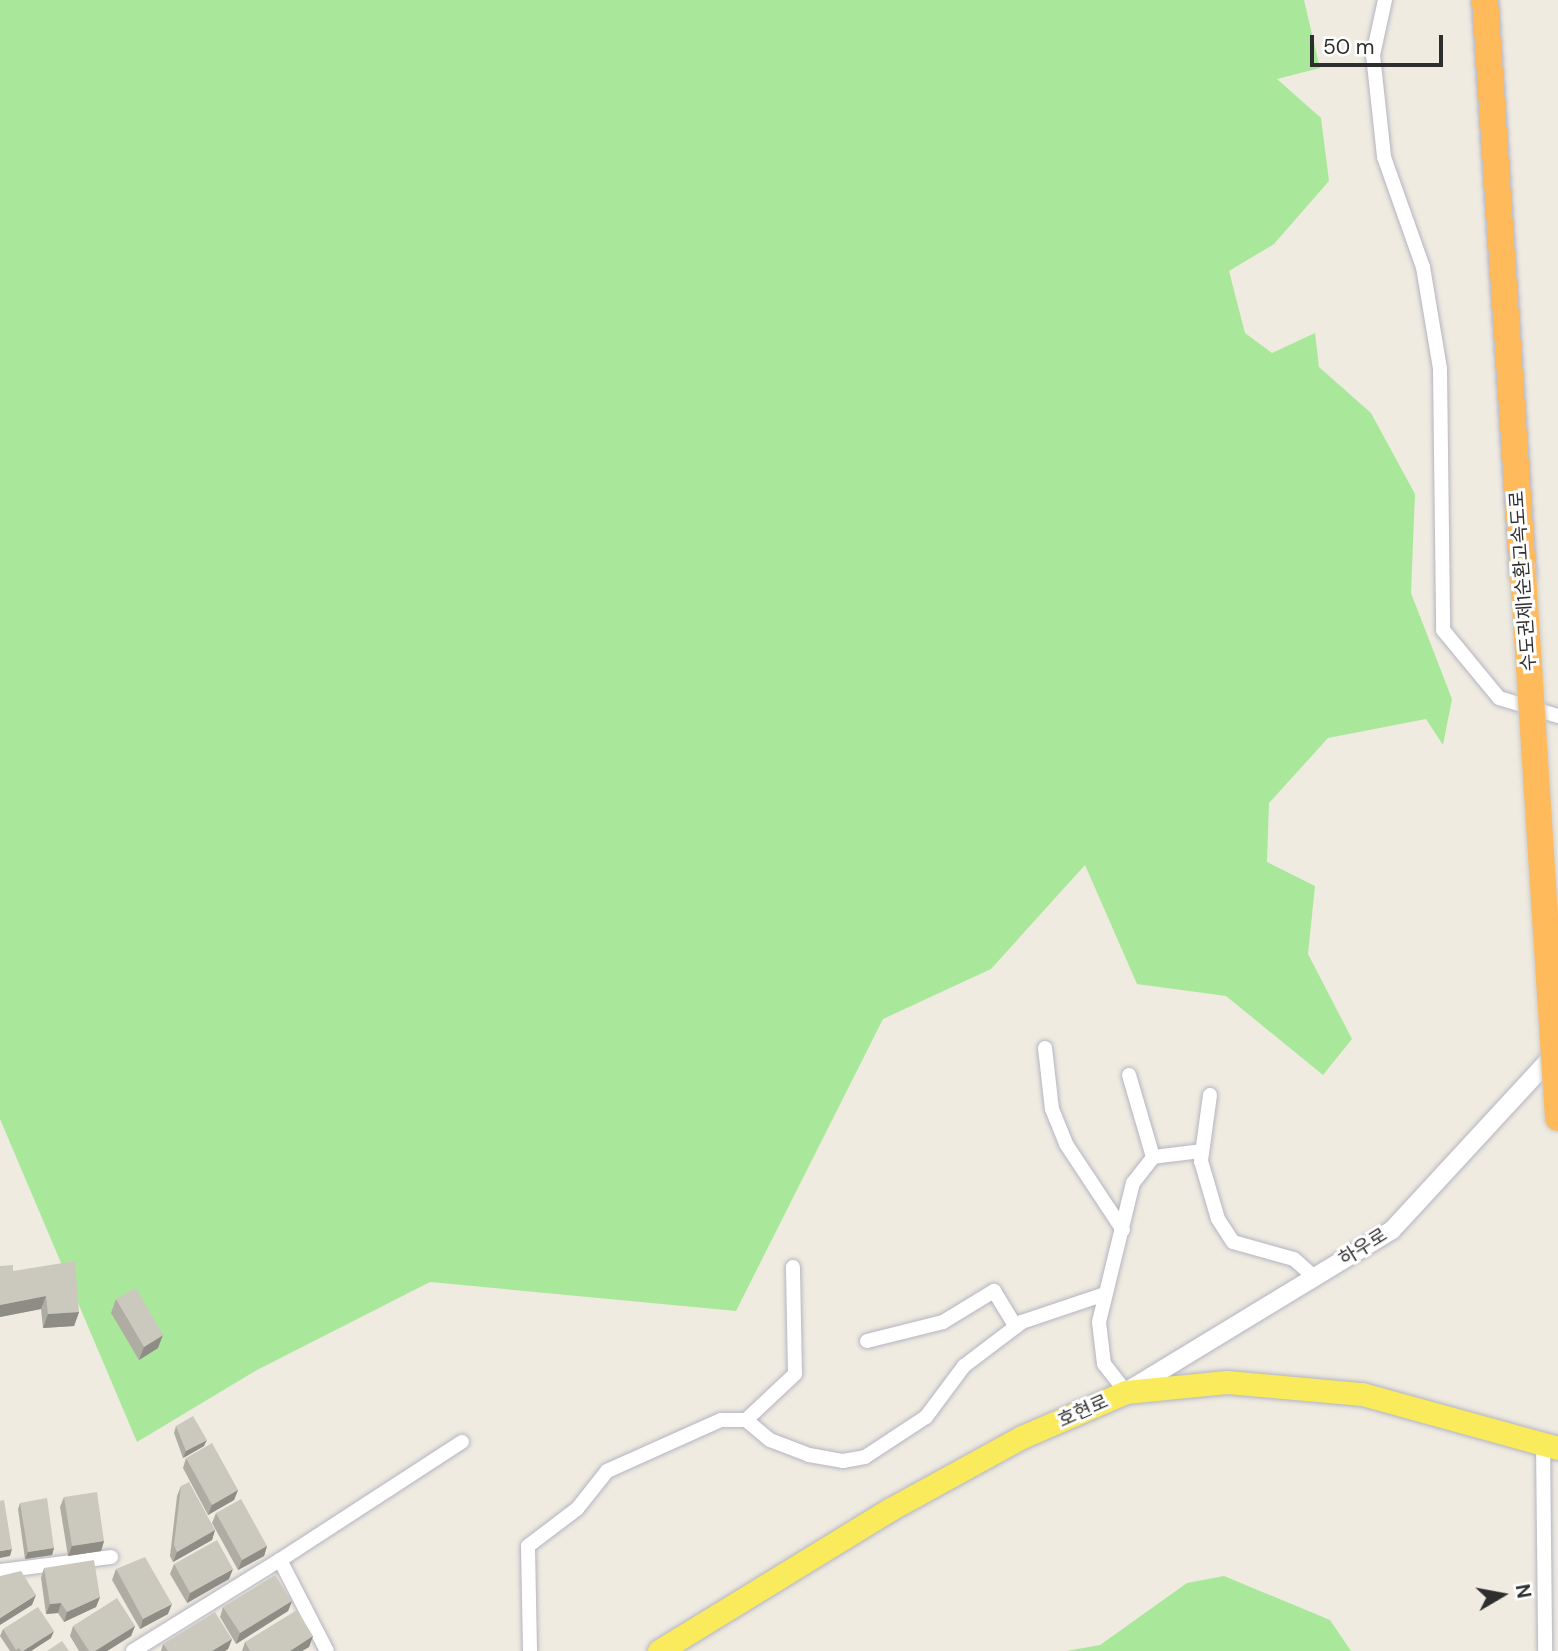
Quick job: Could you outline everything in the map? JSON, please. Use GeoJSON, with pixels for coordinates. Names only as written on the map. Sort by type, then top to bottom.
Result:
{"type":"FeatureCollection","features":[{"type":"Feature","properties":{"kind":"highway","name":"수도권제1순환고속도로"},"geometry":{"type":"LineString","coordinates":[[1483,0],[1558,1118]]}},
{"type":"Feature","properties":{"kind":"main road","name":"호현로"},"geometry":{"type":"LineString","coordinates":[[659,1651],[889,1510],[1022,1437],[1126,1392],[1227,1382],[1362,1394],[1550,1446]]}},
{"type":"Feature","properties":{"kind":"street"},"geometry":{"type":"LineString","coordinates":[[1385,0],[1373,55],[1384,157],[1423,267],[1440,369],[1443,630],[1499,698],[1558,716]]}},
{"type":"Feature","properties":{"kind":"street"},"geometry":{"type":"LineString","coordinates":[[1045,1048],[1052,1109],[1066,1144],[1124,1230]]}},
{"type":"Feature","properties":{"kind":"street","name":"하우로"},"geometry":{"type":"LineString","coordinates":[[1126,1392],[1392,1230],[1558,1050]]}},
{"type":"Feature","properties":{"kind":"street"},"geometry":{"type":"LineString","coordinates":[[1129,1075],[1153,1157]]}},
{"type":"Feature","properties":{"kind":"street"},"geometry":{"type":"LineString","coordinates":[[1210,1095],[1202,1151],[1209,1192],[1233,1242],[1294,1259],[1314,1277]]}},
{"type":"Feature","properties":{"kind":"street"},"geometry":{"type":"LineString","coordinates":[[1126,1392],[1104,1364],[1099,1322],[1124,1230],[1133,1183],[1153,1157],[1202,1151]]}},
{"type":"Feature","properties":{"kind":"street"},"geometry":{"type":"LineString","coordinates":[[746,1420],[795,1374],[793,1267]]}},
{"type":"Feature","properties":{"kind":"street"},"geometry":{"type":"LineString","coordinates":[[867,1341],[943,1322],[994,1290],[1016,1328]]}},
{"type":"Feature","properties":{"kind":"street"},"geometry":{"type":"LineString","coordinates":[[530,1651],[528,1545],[577,1509],[607,1471],[720,1420],[746,1420],[770,1440],[809,1455],[865,1457],[926,1418],[964,1366],[1016,1328],[1062,1304],[1105,1294]]}},
{"type":"Feature","properties":{"kind":"street"},"geometry":{"type":"LineString","coordinates":[[133,1651],[462,1442]]}},
{"type":"Feature","properties":{"kind":"street"},"geometry":{"type":"LineString","coordinates":[[1545,1651],[1550,1446]]}},
{"type":"Feature","properties":{"kind":"street"},"geometry":{"type":"LineString","coordinates":[[0,1571],[111,1557]]}},
{"type":"Feature","properties":{"kind":"street"},"geometry":{"type":"LineString","coordinates":[[280,1560],[327,1651]]}},
{"type":"Feature","properties":{"kind":"green space"},"geometry":{"type":"Polygon","coordinates":[[[0,0],[1304,0],[1320,68],[1277,79],[1321,118],[1329,181],[1274,244],[1229,271],[1245,333],[1272,353],[1315,333],[1319,367],[1371,413],[1415,494],[1411,593],[1452,699],[1443,745],[1426,719],[1328,738],[1269,803],[1267,862],[1315,886],[1308,954],[1352,1039],[1323,1075],[1226,996],[1137,984],[1085,865],[991,969],[883,1019],[736,1311],[430,1282],[257,1370],[137,1442],[0,1119],[0,0]]]}},
{"type":"Feature","properties":{"kind":"green space"},"geometry":{"type":"Polygon","coordinates":[[[1224,1576],[1330,1620],[1351,1651],[1066,1651],[1100,1645],[1187,1583],[1224,1576]]]}},
{"type":"Feature","properties":{"kind":"building"},"geometry":{"type":"Polygon","coordinates":[[[75,1261],[79,1312],[48,1314],[46,1296],[0,1305],[0,1266],[13,1265],[13,1271],[75,1261]]]}},
{"type":"Feature","properties":{"kind":"building"},"geometry":{"type":"Polygon","coordinates":[[[136,1288],[163,1335],[144,1347],[116,1299],[136,1288]]]}},
{"type":"Feature","properties":{"kind":"building"},"geometry":{"type":"Polygon","coordinates":[[[193,1416],[207,1440],[186,1451],[176,1426],[193,1416]]]}},
{"type":"Feature","properties":{"kind":"building"},"geometry":{"type":"Polygon","coordinates":[[[212,1443],[238,1490],[212,1505],[186,1458],[212,1443]]]}},
{"type":"Feature","properties":{"kind":"building"},"geometry":{"type":"Polygon","coordinates":[[[189,1482],[215,1530],[177,1552],[174,1545],[181,1486],[189,1482]]]}},
{"type":"Feature","properties":{"kind":"building"},"geometry":{"type":"Polygon","coordinates":[[[97,1492],[104,1541],[72,1546],[64,1497],[97,1492]]]}},
{"type":"Feature","properties":{"kind":"building"},"geometry":{"type":"Polygon","coordinates":[[[47,1498],[54,1548],[28,1552],[20,1503],[47,1498]]]}},
{"type":"Feature","properties":{"kind":"building"},"geometry":{"type":"Polygon","coordinates":[[[241,1499],[267,1546],[242,1560],[216,1513],[241,1499]]]}},
{"type":"Feature","properties":{"kind":"building"},"geometry":{"type":"Polygon","coordinates":[[[4,1500],[12,1549],[0,1551],[0,1501],[4,1500]]]}},
{"type":"Feature","properties":{"kind":"building"},"geometry":{"type":"Polygon","coordinates":[[[217,1540],[233,1569],[190,1593],[174,1564],[217,1540]]]}},
{"type":"Feature","properties":{"kind":"building"},"geometry":{"type":"Polygon","coordinates":[[[145,1557],[172,1604],[143,1619],[116,1569],[145,1557]]]}},
{"type":"Feature","properties":{"kind":"building"},"geometry":{"type":"Polygon","coordinates":[[[94,1560],[100,1597],[67,1612],[61,1603],[50,1604],[44,1568],[94,1560]]]}},
{"type":"Feature","properties":{"kind":"building"},"geometry":{"type":"Polygon","coordinates":[[[21,1571],[36,1595],[0,1618],[0,1576],[21,1571]]]}},
{"type":"Feature","properties":{"kind":"building"},"geometry":{"type":"Polygon","coordinates":[[[275,1575],[292,1601],[240,1633],[223,1607],[275,1575]]]}},
{"type":"Feature","properties":{"kind":"building"},"geometry":{"type":"Polygon","coordinates":[[[117,1598],[135,1626],[95,1651],[89,1651],[73,1626],[117,1598]]]}},
{"type":"Feature","properties":{"kind":"building"},"geometry":{"type":"Polygon","coordinates":[[[38,1607],[54,1631],[23,1651],[19,1648],[16,1650],[3,1629],[38,1607]]]}},
{"type":"Feature","properties":{"kind":"building"},"geometry":{"type":"Polygon","coordinates":[[[297,1610],[313,1636],[290,1651],[250,1651],[245,1642],[297,1610]]]}},
{"type":"Feature","properties":{"kind":"building"},"geometry":{"type":"Polygon","coordinates":[[[215,1612],[232,1639],[212,1651],[168,1651],[163,1644],[215,1612]]]}},
{"type":"Feature","properties":{"kind":"building"},"geometry":{"type":"Polygon","coordinates":[[[62,1641],[69,1651],[47,1651],[62,1641]]]}}]}
